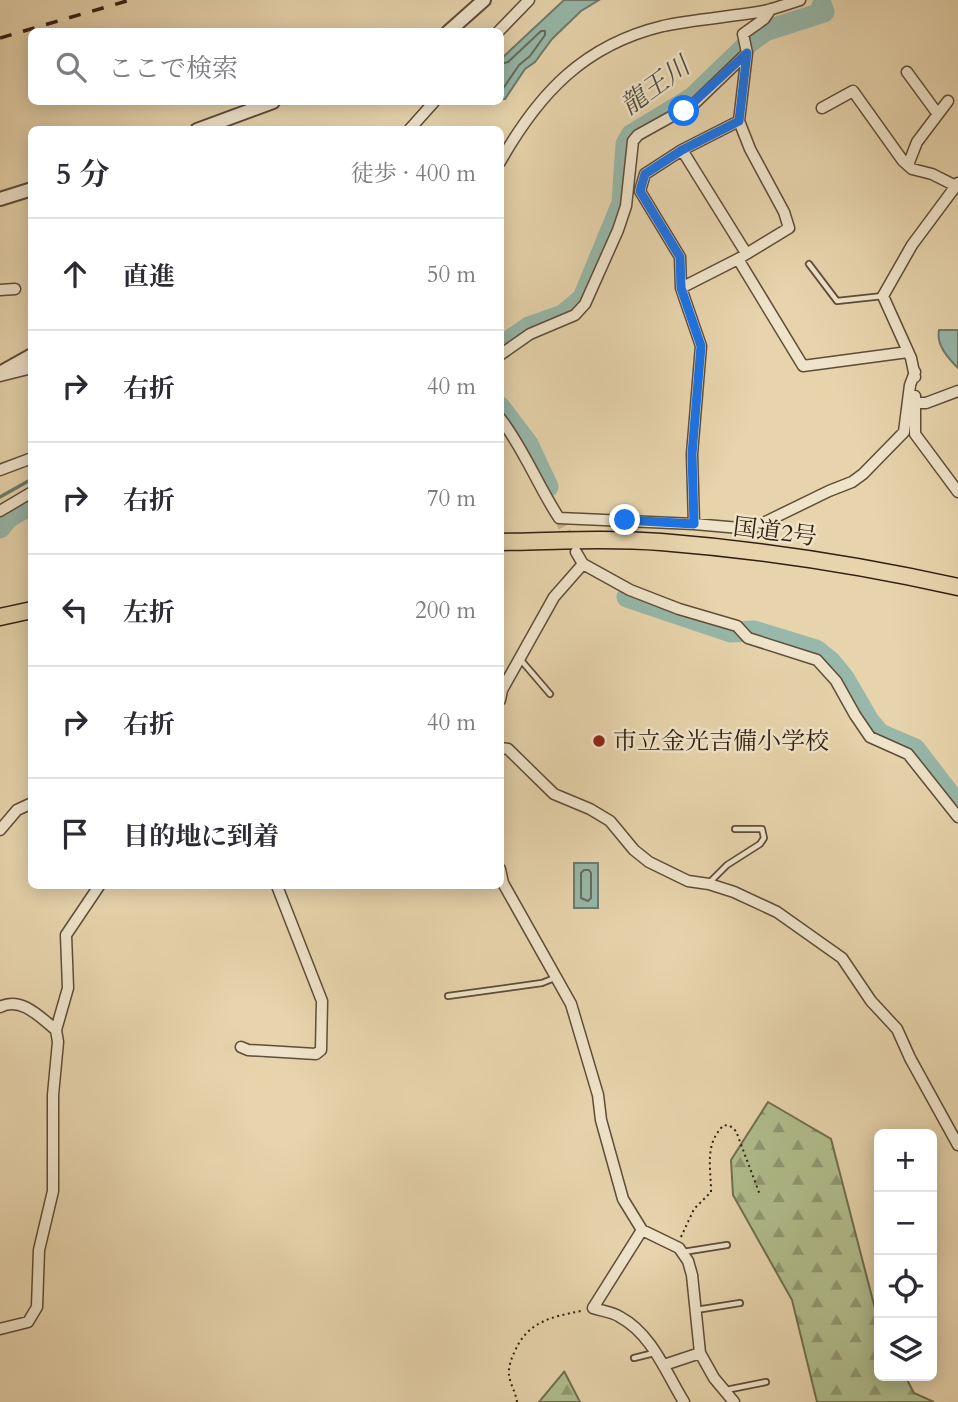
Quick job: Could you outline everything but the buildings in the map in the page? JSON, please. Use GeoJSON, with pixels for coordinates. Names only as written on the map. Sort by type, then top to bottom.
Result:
{"type":"FeatureCollection","features":[{"type":"Feature","properties":{"kind":"highway","name":"国道2号"},"geometry":{"type":"LineString","coordinates":[[504,542],[586,540],[685,545],[824,561],[958,587]]}},
{"type":"Feature","properties":{"kind":"highway"},"geometry":{"type":"LineString","coordinates":[[0,617],[28,611]]}},
{"type":"Feature","properties":{"kind":"street"},"geometry":{"type":"LineString","coordinates":[[452,28],[484,0]]}},
{"type":"Feature","properties":{"kind":"street"},"geometry":{"type":"LineString","coordinates":[[502,28],[529,0]]}},
{"type":"Feature","properties":{"kind":"street"},"geometry":{"type":"LineString","coordinates":[[504,155],[542,98],[604,48],[632,35],[665,26],[771,9],[800,0]]}},
{"type":"Feature","properties":{"kind":"street"},"geometry":{"type":"LineString","coordinates":[[681,288],[789,228],[785,212],[750,149],[739,121],[747,53],[743,34],[764,19],[771,9]]}},
{"type":"Feature","properties":{"kind":"street"},"geometry":{"type":"LineString","coordinates":[[504,352],[530,334],[575,315],[585,304],[626,206],[633,141],[638,135],[694,104],[747,53]]}},
{"type":"Feature","properties":{"kind":"street"},"geometry":{"type":"LineString","coordinates":[[906,72],[937,113]]}},
{"type":"Feature","properties":{"kind":"street"},"geometry":{"type":"LineString","coordinates":[[822,108],[853,91],[912,169],[957,184],[912,245],[883,296],[915,372],[915,434],[958,492]]}},
{"type":"Feature","properties":{"kind":"street"},"geometry":{"type":"LineString","coordinates":[[908,165],[917,142],[948,101]]}},
{"type":"Feature","properties":{"kind":"street"},"geometry":{"type":"LineString","coordinates":[[208,126],[265,105]]}},
{"type":"Feature","properties":{"kind":"street"},"geometry":{"type":"LineString","coordinates":[[413,126],[431,105]]}},
{"type":"Feature","properties":{"kind":"street"},"geometry":{"type":"LineString","coordinates":[[694,524],[692,454],[701,346],[681,288],[680,257],[640,191],[645,174],[682,150],[739,121]]}},
{"type":"Feature","properties":{"kind":"street"},"geometry":{"type":"LineString","coordinates":[[682,150],[803,366],[908,352]]}},
{"type":"Feature","properties":{"kind":"street"},"geometry":{"type":"LineString","coordinates":[[0,199],[28,190]]}},
{"type":"Feature","properties":{"kind":"street"},"geometry":{"type":"LineString","coordinates":[[0,290],[15,289]]}},
{"type":"Feature","properties":{"kind":"street"},"geometry":{"type":"LineString","coordinates":[[0,375],[28,358]]}},
{"type":"Feature","properties":{"kind":"street"},"geometry":{"type":"LineString","coordinates":[[0,375],[28,369]]}},
{"type":"Feature","properties":{"kind":"street"},"geometry":{"type":"LineString","coordinates":[[504,424],[525,455],[543,494],[559,518],[751,529],[852,482],[863,474],[904,432],[910,384],[915,372]]}},
{"type":"Feature","properties":{"kind":"street"},"geometry":{"type":"LineString","coordinates":[[915,403],[926,403],[958,391]]}},
{"type":"Feature","properties":{"kind":"street"},"geometry":{"type":"LineString","coordinates":[[0,470],[28,460]]}},
{"type":"Feature","properties":{"kind":"street"},"geometry":{"type":"LineString","coordinates":[[0,511],[28,494]]}},
{"type":"Feature","properties":{"kind":"street"},"geometry":{"type":"LineString","coordinates":[[576,552],[583,564],[629,590],[679,609],[737,626],[748,638],[817,660],[836,681],[870,737],[908,754],[958,817]]}},
{"type":"Feature","properties":{"kind":"street"},"geometry":{"type":"LineString","coordinates":[[504,686],[554,597],[583,564]]}},
{"type":"Feature","properties":{"kind":"street"},"geometry":{"type":"LineString","coordinates":[[504,749],[554,794],[590,809],[610,821],[634,850],[649,862],[688,881],[734,891],[777,912],[842,958],[871,1001],[897,1029],[958,1145]]}},
{"type":"Feature","properties":{"kind":"street"},"geometry":{"type":"LineString","coordinates":[[0,830],[17,810],[28,805]]}},
{"type":"Feature","properties":{"kind":"street"},"geometry":{"type":"LineString","coordinates":[[504,885],[571,1004],[585,1045],[598,1095],[601,1120],[623,1199],[642,1230],[680,1250],[688,1261],[692,1275],[700,1353],[714,1378],[734,1402]]}},
{"type":"Feature","properties":{"kind":"street"},"geometry":{"type":"LineString","coordinates":[[0,1329],[28,1322],[37,1307],[39,1250],[53,1191],[53,1095],[58,1042],[56,1030],[68,988],[66,935],[97,889]]}},
{"type":"Feature","properties":{"kind":"street"},"geometry":{"type":"LineString","coordinates":[[241,1046],[248,1050],[316,1054],[321,1050],[322,1002],[278,889]]}},
{"type":"Feature","properties":{"kind":"street"},"geometry":{"type":"LineString","coordinates":[[0,1007],[7,1003],[21,1004],[56,1030]]}},
{"type":"Feature","properties":{"kind":"street"},"geometry":{"type":"LineString","coordinates":[[642,1230],[593,1308],[620,1316],[639,1332],[664,1365],[684,1402]]}},
{"type":"Feature","properties":{"kind":"street"},"geometry":{"type":"LineString","coordinates":[[664,1365],[700,1353]]}},
{"type":"Feature","properties":{"kind":"lane"},"geometry":{"type":"LineString","coordinates":[[809,264],[837,301],[883,296]]}},
{"type":"Feature","properties":{"kind":"lane"},"geometry":{"type":"LineString","coordinates":[[520,658],[550,694]]}},
{"type":"Feature","properties":{"kind":"lane"},"geometry":{"type":"LineString","coordinates":[[709,884],[727,865],[760,844],[764,838],[762,829],[735,829]]}},
{"type":"Feature","properties":{"kind":"lane"},"geometry":{"type":"LineString","coordinates":[[448,996],[542,983],[557,977]]}},
{"type":"Feature","properties":{"kind":"lane"},"geometry":{"type":"LineString","coordinates":[[680,1250],[727,1245]]}},
{"type":"Feature","properties":{"kind":"lane"},"geometry":{"type":"LineString","coordinates":[[695,1310],[740,1303]]}},
{"type":"Feature","properties":{"kind":"lane"},"geometry":{"type":"LineString","coordinates":[[634,1358],[656,1353]]}},
{"type":"Feature","properties":{"kind":"lane"},"geometry":{"type":"LineString","coordinates":[[726,1391],[766,1382]]}},
{"type":"Feature","properties":{"kind":"path"},"geometry":{"type":"LineString","coordinates":[[680,1250],[683,1229],[694,1209],[711,1192],[709,1157],[712,1141],[724,1125],[736,1131],[760,1195]]}},
{"type":"Feature","properties":{"kind":"path"},"geometry":{"type":"LineString","coordinates":[[517,1402],[509,1375],[512,1358],[530,1327],[544,1319],[593,1308]]}},
{"type":"Feature","properties":{"kind":"green space"},"geometry":{"type":"Polygon","coordinates":[[[768,1102],[831,1139],[874,1305],[874,1381],[908,1381],[914,1393],[934,1402],[817,1402],[792,1300],[733,1195],[731,1160],[768,1102]]]}},
{"type":"Feature","properties":{"kind":"green space"},"geometry":{"type":"Polygon","coordinates":[[[564,1372],[580,1402],[539,1402],[564,1372]]]}},
{"type":"Feature","properties":{"kind":"water"},"geometry":{"type":"Polygon","coordinates":[[[564,0],[599,0],[581,11],[552,39],[535,62],[525,69],[505,99],[504,56],[564,0]]]}},
{"type":"Feature","properties":{"kind":"water"},"geometry":{"type":"Polygon","coordinates":[[[939,330],[958,330],[958,368],[941,346],[939,330]]]}},
{"type":"Feature","properties":{"kind":"water"},"geometry":{"type":"Polygon","coordinates":[[[574,863],[598,863],[598,908],[574,908],[574,863]]]}},
{"type":"Feature","properties":{"kind":"waterway","name":"龍王川"},"geometry":{"type":"LineString","coordinates":[[504,344],[529,327],[563,315],[583,298],[622,203],[626,144],[631,135],[692,98],[765,31],[824,12],[822,6]]}},
{"type":"Feature","properties":{"kind":"waterway","name":"龍王川"},"geometry":{"type":"LineString","coordinates":[[504,412],[528,444],[548,487]]}},
{"type":"Feature","properties":{"kind":"waterway"},"geometry":{"type":"LineString","coordinates":[[0,497],[28,481]]}},
{"type":"Feature","properties":{"kind":"waterway"},"geometry":{"type":"LineString","coordinates":[[0,528],[8,518],[28,506]]}},
{"type":"Feature","properties":{"kind":"waterway","name":"龍王川"},"geometry":{"type":"LineString","coordinates":[[627,597],[731,632],[754,631],[816,650],[831,662],[844,678],[869,721],[880,734],[915,749],[958,805]]}},
{"type":"Feature","properties":{"kind":"tunnel"},"geometry":{"type":"LineString","coordinates":[[559,518],[571,542]]}},
{"type":"Feature","properties":{"kind":"railway"},"geometry":{"type":"LineString","coordinates":[[34,28],[130,0]]}},
{"type":"Feature","properties":{"kind":"railway"},"geometry":{"type":"LineString","coordinates":[[0,38],[28,30]]}},
{"type":"Feature","properties":{"kind":"place","name":"市立金光吉備小学校"},"geometry":{"type":"Point","coordinates":[599,741]}},
{"type":"Feature","properties":{"kind":"route"},"geometry":{"type":"LineString","coordinates":[[625,520],[694,524],[692,454],[701,346],[681,288],[680,257],[640,191],[645,174],[682,150],[739,121],[747,53],[684,111]]}}]}
